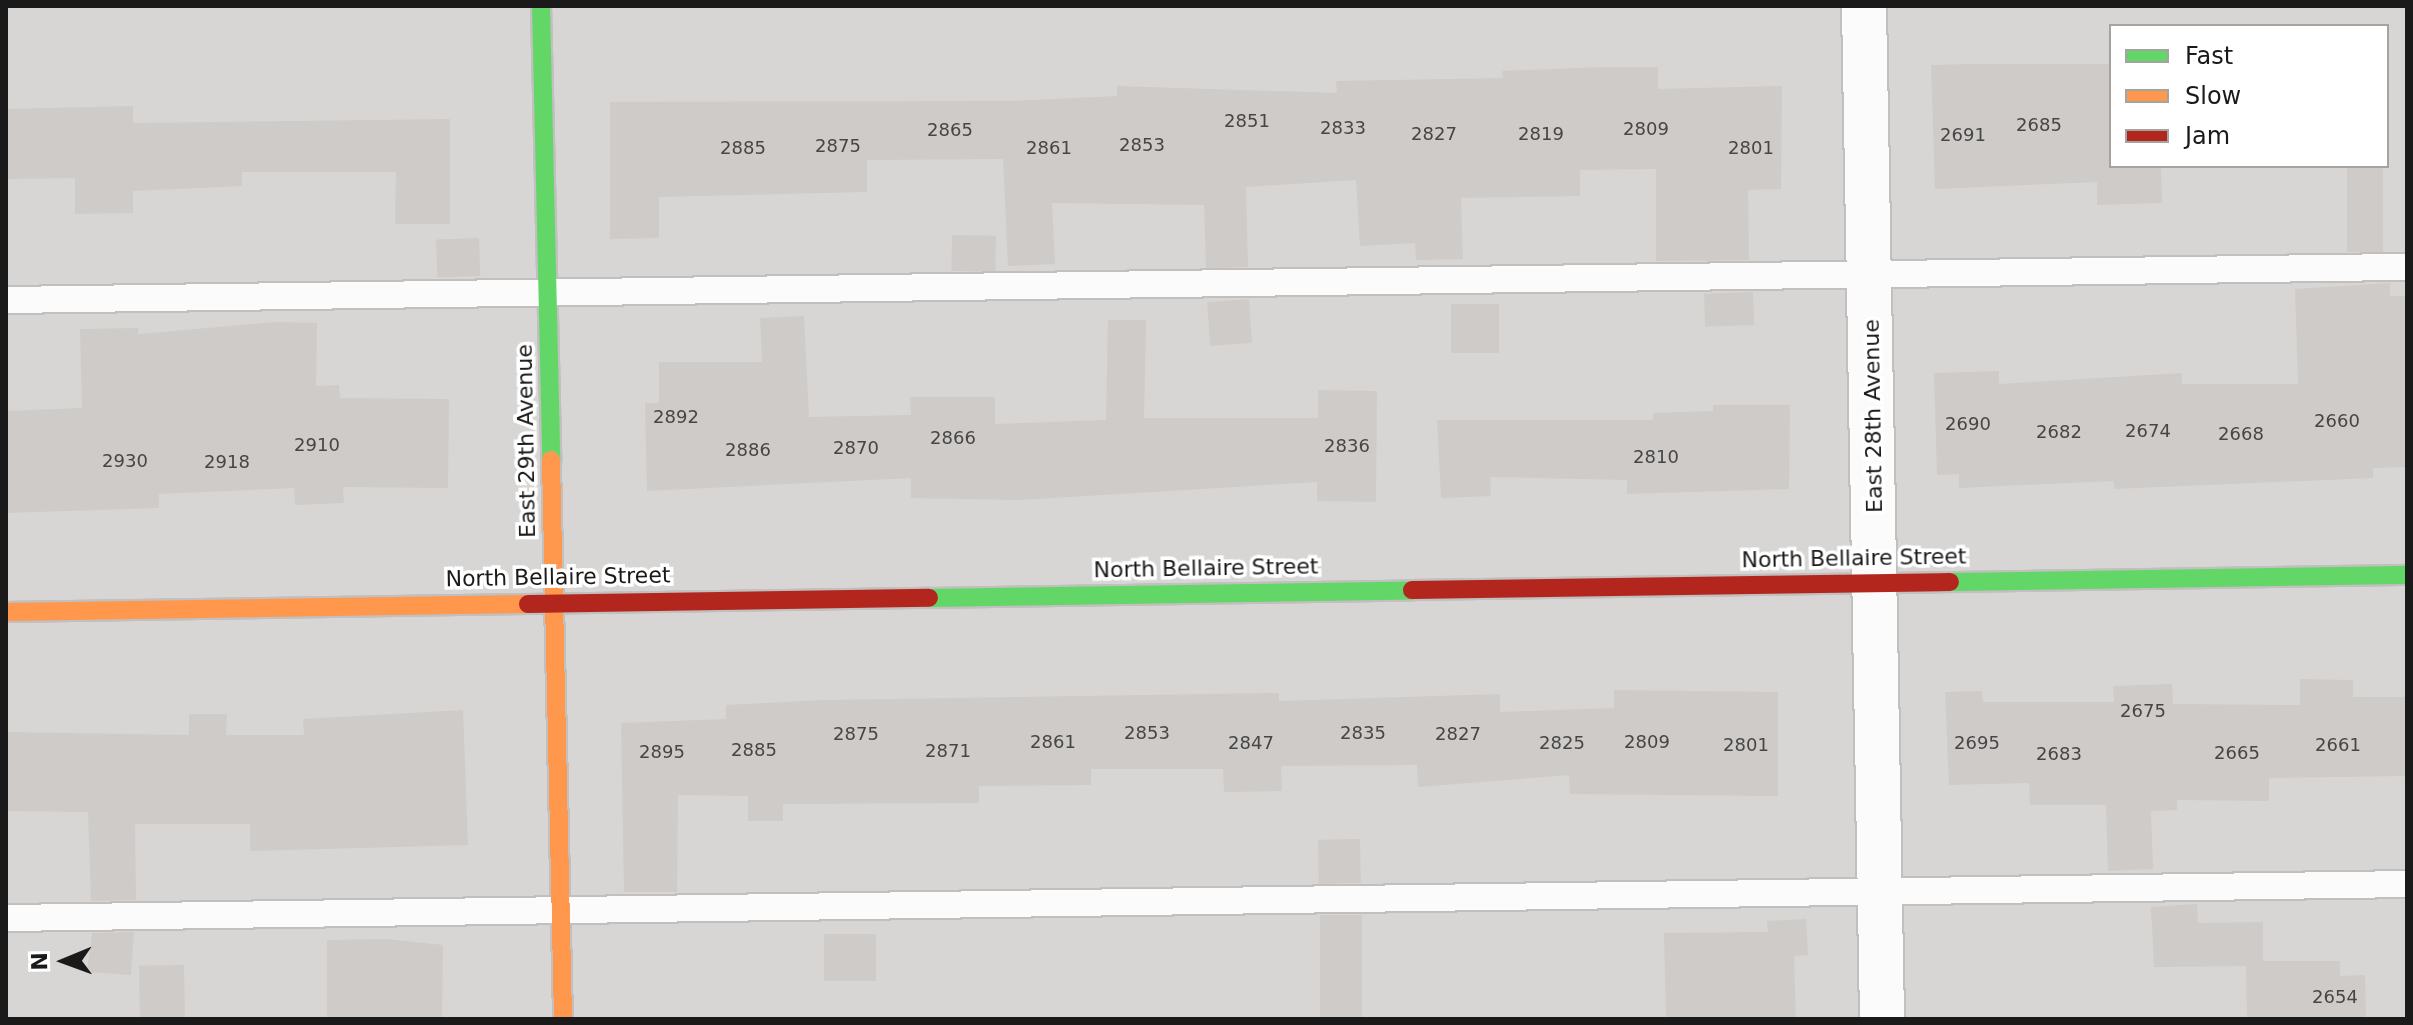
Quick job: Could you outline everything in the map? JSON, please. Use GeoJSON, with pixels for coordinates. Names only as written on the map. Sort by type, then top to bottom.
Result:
{"type":"FeatureCollection","features":[{"type":"Feature","properties":{"kind":"street","name":"East 29th Avenue"},"geometry":{"type":"LineString","coordinates":[[541,6],[563,1019]]}},
{"type":"Feature","properties":{"kind":"street","name":"East 28th Avenue"},"geometry":{"type":"LineString","coordinates":[[1864,6],[1877,582],[1882,1019]]}},
{"type":"Feature","properties":{"kind":"street","name":"North Bellaire Street"},"geometry":{"type":"LineString","coordinates":[[6,612],[554,601],[2407,575]]}},
{"type":"Feature","properties":{"kind":"lane"},"geometry":{"type":"LineString","coordinates":[[6,300],[2407,267]]}},
{"type":"Feature","properties":{"kind":"lane"},"geometry":{"type":"LineString","coordinates":[[6,918],[561,907],[2407,884]]}},
{"type":"Feature","properties":{"kind":"shaded area"},"geometry":{"type":"Polygon","coordinates":[[[6,6],[2407,6],[2407,1019],[6,1019],[6,6]]]}},
{"type":"Feature","properties":{"kind":"building"},"geometry":{"type":"Polygon","coordinates":[[[2109,64],[2109,168],[2161,168],[2162,203],[2097,205],[2097,182],[1935,189],[1931,65],[2109,64]]]}},
{"type":"Feature","properties":{"kind":"building"},"geometry":{"type":"Polygon","coordinates":[[[1658,67],[1658,89],[1782,86],[1781,189],[1748,190],[1749,260],[1656,261],[1656,169],[1580,170],[1580,196],[1461,198],[1463,259],[1416,260],[1415,243],[1360,246],[1356,180],[1246,187],[1248,267],[1206,268],[1204,205],[1052,203],[1055,264],[1008,266],[1003,159],[867,160],[867,192],[659,197],[659,238],[610,239],[610,102],[1011,101],[1117,96],[1117,86],[1337,93],[1336,81],[1503,78],[1502,71],[1658,67]]]}},
{"type":"Feature","properties":{"kind":"building"},"geometry":{"type":"Polygon","coordinates":[[[133,106],[133,123],[450,119],[450,224],[395,224],[396,172],[242,172],[242,186],[133,191],[133,213],[75,214],[75,178],[6,179],[6,109],[133,106]]]}},
{"type":"Feature","properties":{"kind":"building"},"geometry":{"type":"Polygon","coordinates":[[[2347,168],[2383,168],[2383,252],[2347,252],[2347,168]]]}},
{"type":"Feature","properties":{"kind":"building"},"geometry":{"type":"Polygon","coordinates":[[[952,235],[996,236],[995,272],[951,271],[952,235]]]}},
{"type":"Feature","properties":{"kind":"building"},"geometry":{"type":"Polygon","coordinates":[[[479,238],[480,276],[437,277],[436,240],[479,238]]]}},
{"type":"Feature","properties":{"kind":"building"},"geometry":{"type":"Polygon","coordinates":[[[2390,283],[2390,296],[2407,296],[2407,467],[2373,468],[2373,478],[2114,489],[2114,481],[1959,488],[1959,474],[1937,475],[1934,373],[1999,371],[1999,384],[2182,373],[2182,384],[2298,384],[2295,289],[2390,283]]]}},
{"type":"Feature","properties":{"kind":"building"},"geometry":{"type":"Polygon","coordinates":[[[1753,292],[1754,325],[1705,327],[1704,294],[1753,292]]]}},
{"type":"Feature","properties":{"kind":"building"},"geometry":{"type":"Polygon","coordinates":[[[1249,299],[1252,343],[1210,346],[1207,302],[1249,299]]]}},
{"type":"Feature","properties":{"kind":"building"},"geometry":{"type":"Polygon","coordinates":[[[1451,304],[1499,304],[1499,353],[1451,353],[1451,304]]]}},
{"type":"Feature","properties":{"kind":"building"},"geometry":{"type":"Polygon","coordinates":[[[804,316],[809,417],[911,415],[910,397],[995,397],[995,424],[1106,420],[1108,320],[1146,320],[1144,418],[1318,418],[1318,390],[1377,391],[1376,502],[1317,501],[1317,482],[1020,500],[911,498],[911,478],[647,491],[645,403],[659,403],[659,362],[762,362],[760,318],[804,316]]]}},
{"type":"Feature","properties":{"kind":"building"},"geometry":{"type":"Polygon","coordinates":[[[277,322],[317,323],[316,386],[339,385],[340,398],[449,399],[448,488],[343,487],[344,503],[295,505],[294,488],[159,494],[159,508],[6,513],[6,411],[82,408],[80,329],[138,328],[138,334],[277,322]]]}},
{"type":"Feature","properties":{"kind":"building"},"geometry":{"type":"Polygon","coordinates":[[[1713,405],[1790,405],[1789,489],[1627,494],[1627,480],[1490,477],[1491,496],[1441,498],[1437,420],[1653,420],[1653,413],[1713,411],[1713,405]]]}},
{"type":"Feature","properties":{"kind":"building"},"geometry":{"type":"Polygon","coordinates":[[[2300,679],[2353,680],[2353,697],[2407,697],[2407,776],[2269,778],[2269,801],[2177,800],[2177,810],[2151,811],[2153,869],[2108,871],[2106,805],[2030,805],[2029,783],[1949,785],[1945,692],[1982,691],[1983,702],[2114,702],[2113,686],[2172,684],[2173,704],[2300,705],[2300,679]]]}},
{"type":"Feature","properties":{"kind":"building"},"geometry":{"type":"Polygon","coordinates":[[[1614,690],[1778,692],[1778,796],[1570,794],[1569,775],[1418,787],[1417,765],[1281,766],[1282,791],[1224,792],[1223,769],[1091,769],[1091,785],[979,786],[979,803],[783,804],[783,821],[748,821],[748,796],[678,795],[677,892],[624,892],[621,723],[726,719],[726,705],[825,700],[1279,693],[1279,701],[1500,694],[1500,712],[1614,708],[1614,690]]]}},
{"type":"Feature","properties":{"kind":"building"},"geometry":{"type":"Polygon","coordinates":[[[463,710],[468,845],[250,851],[250,824],[135,824],[136,900],[91,901],[88,812],[6,811],[6,732],[189,735],[189,714],[227,714],[226,735],[304,735],[303,719],[463,710]]]}},
{"type":"Feature","properties":{"kind":"building"},"geometry":{"type":"Polygon","coordinates":[[[1360,839],[1361,883],[1319,884],[1318,840],[1360,839]]]}},
{"type":"Feature","properties":{"kind":"building"},"geometry":{"type":"Polygon","coordinates":[[[2197,904],[2198,923],[2263,922],[2263,961],[2340,961],[2340,976],[2365,975],[2366,1019],[2247,1019],[2246,966],[2154,967],[2151,907],[2197,904]]]}},
{"type":"Feature","properties":{"kind":"building"},"geometry":{"type":"Polygon","coordinates":[[[1320,915],[1362,915],[1362,1019],[1320,1019],[1320,915]]]}},
{"type":"Feature","properties":{"kind":"building"},"geometry":{"type":"Polygon","coordinates":[[[1806,919],[1808,955],[1794,956],[1796,1019],[1666,1019],[1664,933],[1768,932],[1767,921],[1806,919]]]}},
{"type":"Feature","properties":{"kind":"building"},"geometry":{"type":"Polygon","coordinates":[[[134,932],[131,975],[87,972],[92,933],[134,932]]]}},
{"type":"Feature","properties":{"kind":"building"},"geometry":{"type":"Polygon","coordinates":[[[824,934],[876,934],[876,981],[824,981],[824,934]]]}},
{"type":"Feature","properties":{"kind":"building"},"geometry":{"type":"Polygon","coordinates":[[[386,939],[443,945],[442,1019],[327,1019],[327,940],[386,939]]]}},
{"type":"Feature","properties":{"kind":"building"},"geometry":{"type":"Polygon","coordinates":[[[184,965],[185,1019],[140,1019],[139,966],[184,965]]]}},
{"type":"Feature","properties":{"kind":"traffic: fast"},"geometry":{"type":"LineString","coordinates":[[541,6],[551,460]]}},
{"type":"Feature","properties":{"kind":"traffic: fast"},"geometry":{"type":"LineString","coordinates":[[1950,582],[2407,575]]}},
{"type":"Feature","properties":{"kind":"traffic: fast"},"geometry":{"type":"LineString","coordinates":[[929,598],[1412,590]]}},
{"type":"Feature","properties":{"kind":"traffic: slow"},"geometry":{"type":"LineString","coordinates":[[551,460],[563,1019]]}},
{"type":"Feature","properties":{"kind":"traffic: slow"},"geometry":{"type":"LineString","coordinates":[[6,612],[528,604]]}},
{"type":"Feature","properties":{"kind":"traffic: jam"},"geometry":{"type":"LineString","coordinates":[[1412,590],[1950,582]]}},
{"type":"Feature","properties":{"kind":"traffic: jam"},"geometry":{"type":"LineString","coordinates":[[528,604],[929,598]]}}]}
